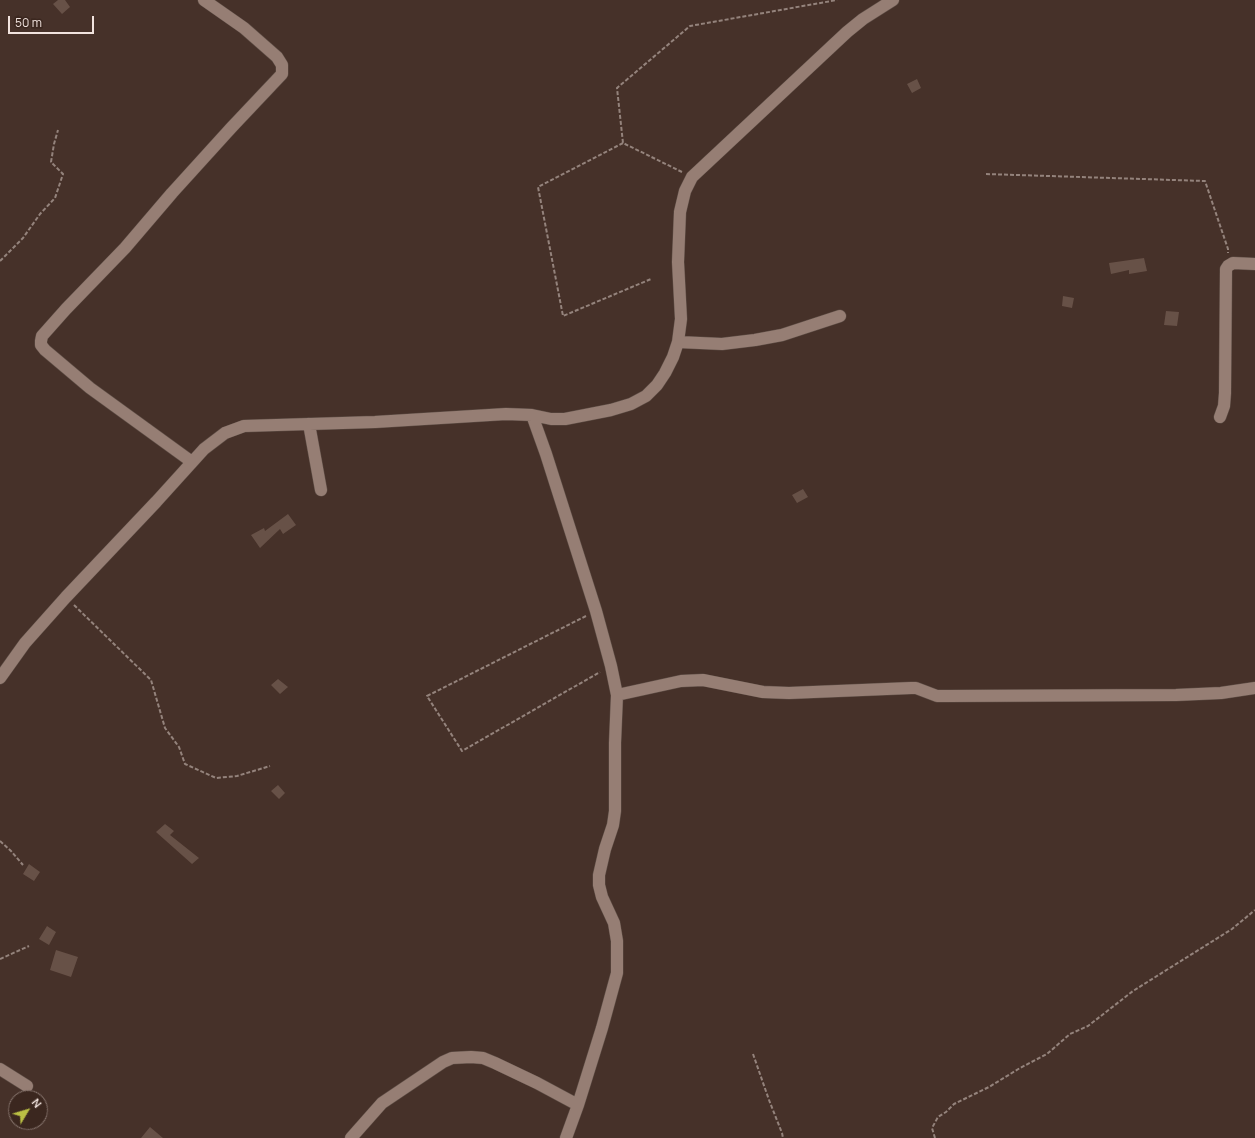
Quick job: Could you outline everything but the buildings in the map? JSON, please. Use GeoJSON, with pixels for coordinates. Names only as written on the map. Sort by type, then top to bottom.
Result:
{"type":"FeatureCollection","features":[{"type":"Feature","properties":{"kind":"street"},"geometry":{"type":"LineString","coordinates":[[192,462],[90,388],[45,350],[41,345],[41,340],[42,336],[66,309],[125,248],[236,122],[282,74],[282,65],[277,57],[244,28],[204,0]]}},
{"type":"Feature","properties":{"kind":"street"},"geometry":{"type":"LineString","coordinates":[[0,678],[25,643],[66,598],[204,449],[225,433],[244,426],[375,422],[506,414],[565,419],[611,410],[631,404],[646,396],[657,385],[668,368],[678,342],[681,319],[678,262],[680,212],[684,191],[692,177],[846,32],[863,18],[894,0]]}},
{"type":"Feature","properties":{"kind":"street"},"geometry":{"type":"LineString","coordinates":[[1220,417],[1224,406],[1225,393],[1227,342],[1226,275],[1228,266],[1233,263],[1255,264]]}},
{"type":"Feature","properties":{"kind":"street"},"geometry":{"type":"LineString","coordinates":[[678,342],[722,344],[755,340],[782,335],[840,316]]}},
{"type":"Feature","properties":{"kind":"street"},"geometry":{"type":"LineString","coordinates":[[532,415],[546,454],[596,611],[611,666],[617,695],[615,811],[613,825],[605,849],[599,875],[599,885],[602,897],[614,923],[617,941],[617,974],[602,1028],[566,1138]]}},
{"type":"Feature","properties":{"kind":"street"},"geometry":{"type":"LineString","coordinates":[[309,424],[321,490]]}},
{"type":"Feature","properties":{"kind":"street"},"geometry":{"type":"LineString","coordinates":[[617,695],[681,681],[704,680],[763,692],[789,693],[911,688],[920,689],[937,696],[1176,695],[1221,693],[1255,688]]}},
{"type":"Feature","properties":{"kind":"street"},"geometry":{"type":"LineString","coordinates":[[351,1138],[382,1103],[443,1062],[452,1058],[484,1058],[495,1062],[578,1105]]}},
{"type":"Feature","properties":{"kind":"street"},"geometry":{"type":"LineString","coordinates":[[0,1069],[27,1086]]}},
{"type":"Feature","properties":{"kind":"path"},"geometry":{"type":"LineString","coordinates":[[623,143],[617,88],[690,26],[836,0]]}},
{"type":"Feature","properties":{"kind":"path"},"geometry":{"type":"LineString","coordinates":[[0,261],[23,238],[40,214],[55,198],[63,174],[51,162],[58,130]]}},
{"type":"Feature","properties":{"kind":"path"},"geometry":{"type":"LineString","coordinates":[[623,143],[692,177]]}},
{"type":"Feature","properties":{"kind":"path"},"geometry":{"type":"LineString","coordinates":[[623,143],[538,187],[563,316],[651,279]]}},
{"type":"Feature","properties":{"kind":"path"},"geometry":{"type":"LineString","coordinates":[[986,174],[1205,181],[1228,249],[1228,266]]}},
{"type":"Feature","properties":{"kind":"path"},"geometry":{"type":"LineString","coordinates":[[66,598],[152,680],[165,728],[180,747],[185,764],[216,778],[237,776],[270,766]]}},
{"type":"Feature","properties":{"kind":"path"},"geometry":{"type":"LineString","coordinates":[[596,611],[427,696],[462,751],[611,666]]}},
{"type":"Feature","properties":{"kind":"path"},"geometry":{"type":"LineString","coordinates":[[0,841],[23,865]]}},
{"type":"Feature","properties":{"kind":"path"},"geometry":{"type":"LineString","coordinates":[[935,1138],[932,1128],[938,1117],[954,1104],[989,1087],[1047,1054],[1070,1034],[1088,1026],[1139,987],[1232,929],[1255,910]]}},
{"type":"Feature","properties":{"kind":"path"},"geometry":{"type":"LineString","coordinates":[[0,959],[29,946]]}},
{"type":"Feature","properties":{"kind":"path"},"geometry":{"type":"LineString","coordinates":[[753,1054],[783,1138]]}}]}
